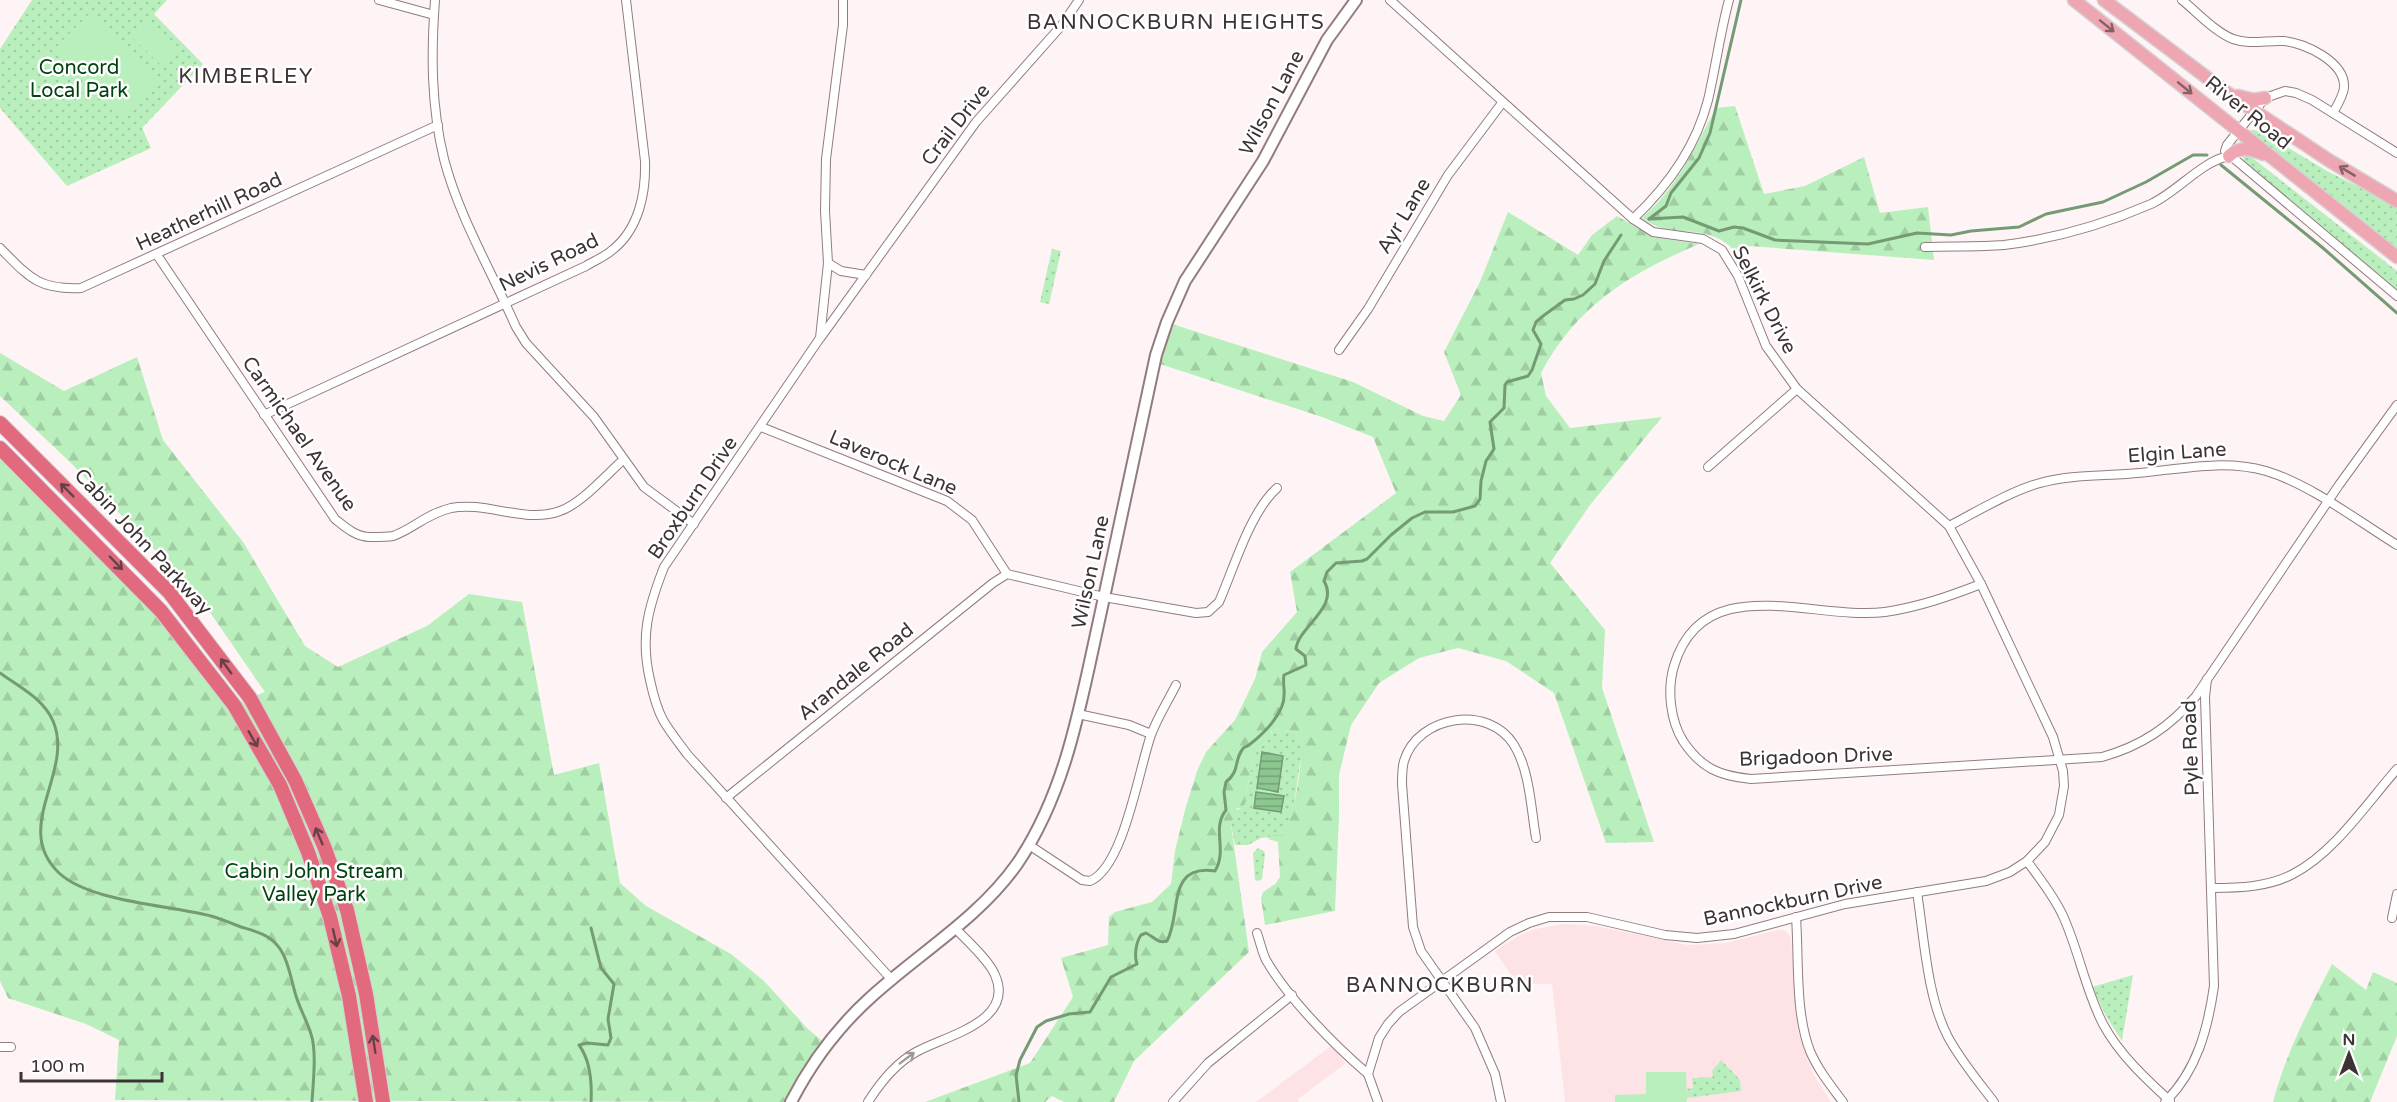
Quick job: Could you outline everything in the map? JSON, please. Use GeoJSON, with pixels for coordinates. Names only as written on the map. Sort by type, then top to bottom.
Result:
{"type":"FeatureCollection","features":[{"type":"Feature","properties":{"kind":"highway","name":"Cabin John Parkway"},"geometry":{"type":"LineString","coordinates":[[0,423],[169,592],[250,698],[290,769],[324,846],[347,910],[366,994],[383,1102]]}},
{"type":"Feature","properties":{"kind":"highway","name":"Cabin John Parkway"},"geometry":{"type":"LineString","coordinates":[[0,448],[161,611],[234,705],[280,785],[308,852],[330,917],[349,996],[366,1102]]}},
{"type":"Feature","properties":{"kind":"main road","name":"Wilson Lane"},"geometry":{"type":"LineString","coordinates":[[791,1102],[806,1072],[844,1023],[956,928],[1000,884],[1016,866],[1046,816],[1056,791],[1078,714],[1156,355],[1171,312],[1185,280],[1263,160],[1327,40],[1356,0]]}},
{"type":"Feature","properties":{"kind":"main road","name":"River Road"},"geometry":{"type":"LineString","coordinates":[[2074,0],[2397,257]]}},
{"type":"Feature","properties":{"kind":"main road","name":"River Road"},"geometry":{"type":"LineString","coordinates":[[2104,0],[2226,92],[2330,161],[2397,201]]}},
{"type":"Feature","properties":{"kind":"main road"},"geometry":{"type":"LineString","coordinates":[[2226,92],[2243,98],[2265,98]]}},
{"type":"Feature","properties":{"kind":"main road"},"geometry":{"type":"LineString","coordinates":[[2229,156],[2244,149],[2270,156]]}},
{"type":"Feature","properties":{"kind":"street"},"geometry":{"type":"LineString","coordinates":[[379,0],[434,15]]}},
{"type":"Feature","properties":{"kind":"street"},"geometry":{"type":"LineString","coordinates":[[435,0],[431,67],[444,159],[457,199],[516,327],[526,343],[594,417],[644,487],[694,524]]}},
{"type":"Feature","properties":{"kind":"street","name":"Nevis Road"},"geometry":{"type":"LineString","coordinates":[[264,415],[586,266],[612,251],[633,226],[646,185],[626,0]]}},
{"type":"Feature","properties":{"kind":"street","name":"Broxburn Drive"},"geometry":{"type":"LineString","coordinates":[[843,0],[843,25],[826,159],[825,211],[828,263],[820,338],[664,567],[651,599],[645,630],[646,662],[654,699],[663,719],[687,754],[892,980]]}},
{"type":"Feature","properties":{"kind":"street","name":"Crail Drive"},"geometry":{"type":"LineString","coordinates":[[820,338],[976,122],[1062,25],[1079,0]]}},
{"type":"Feature","properties":{"kind":"street","name":"Selkirk Drive"},"geometry":{"type":"LineString","coordinates":[[1390,0],[1502,103],[1634,219],[1653,232],[1702,239],[1722,249],[1738,276],[1766,346],[1797,389],[1949,526],[1981,584],[2053,737],[2061,760]]}},
{"type":"Feature","properties":{"kind":"street"},"geometry":{"type":"LineString","coordinates":[[1634,219],[1656,198],[1693,144],[1708,101],[1730,0]]}},
{"type":"Feature","properties":{"kind":"street"},"geometry":{"type":"LineString","coordinates":[[2182,0],[2234,39],[2297,43],[2331,63],[2340,70],[2344,90],[2333,113]]}},
{"type":"Feature","properties":{"kind":"street"},"geometry":{"type":"LineString","coordinates":[[2397,153],[2333,113],[2296,93],[2285,91],[2265,98],[2225,148],[2229,156],[2397,296]]}},
{"type":"Feature","properties":{"kind":"street","name":"Ayr Lane"},"geometry":{"type":"LineString","coordinates":[[1339,350],[1368,309],[1448,175],[1502,103]]}},
{"type":"Feature","properties":{"kind":"street","name":"Heatherhill Road"},"geometry":{"type":"LineString","coordinates":[[0,248],[26,274],[46,286],[61,289],[81,288],[438,125]]}},
{"type":"Feature","properties":{"kind":"street"},"geometry":{"type":"LineString","coordinates":[[1925,247],[2003,245],[2052,236],[2096,224],[2152,203],[2215,160],[2229,156]]}},
{"type":"Feature","properties":{"kind":"street","name":"Carmichael Avenue"},"geometry":{"type":"LineString","coordinates":[[157,255],[335,519],[350,531],[368,537],[393,536],[430,514],[453,508],[467,507],[539,515],[557,512],[569,507],[623,460]]}},
{"type":"Feature","properties":{"kind":"street"},"geometry":{"type":"LineString","coordinates":[[828,263],[841,271],[866,275]]}},
{"type":"Feature","properties":{"kind":"street"},"geometry":{"type":"LineString","coordinates":[[1708,467],[1797,389]]}},
{"type":"Feature","properties":{"kind":"street","name":"Pyle Road"},"geometry":{"type":"LineString","coordinates":[[2168,1101],[2194,1061],[2210,1017],[2214,986],[2205,697],[2207,678],[2339,485],[2397,405]]}},
{"type":"Feature","properties":{"kind":"street","name":"Laverock Lane"},"geometry":{"type":"LineString","coordinates":[[761,427],[947,501],[972,520],[1007,574]]}},
{"type":"Feature","properties":{"kind":"street","name":"Elgin Lane"},"geometry":{"type":"LineString","coordinates":[[1949,526],[2039,483],[2091,475],[2127,474],[2218,464],[2243,465],[2269,472],[2329,502],[2397,546]]}},
{"type":"Feature","properties":{"kind":"street"},"geometry":{"type":"LineString","coordinates":[[1007,574],[1104,597],[1196,613],[1208,612],[1219,602],[1258,511],[1268,496],[1277,488]]}},
{"type":"Feature","properties":{"kind":"street","name":"Arandale Road"},"geometry":{"type":"LineString","coordinates":[[726,798],[1007,574]]}},
{"type":"Feature","properties":{"kind":"street","name":"Brigadoon Drive"},"geometry":{"type":"LineString","coordinates":[[1981,584],[1940,600],[1884,612],[1840,613],[1755,604],[1727,609],[1704,621],[1690,633],[1678,651],[1670,679],[1671,706],[1681,738],[1695,759],[1717,773],[1751,779],[2102,757],[2123,751],[2162,730],[2184,711],[2207,678]]}},
{"type":"Feature","properties":{"kind":"street"},"geometry":{"type":"LineString","coordinates":[[1029,845],[1082,880],[1090,881],[1104,872],[1126,825],[1151,734],[1176,685]]}},
{"type":"Feature","properties":{"kind":"street"},"geometry":{"type":"LineString","coordinates":[[1078,714],[1129,725],[1151,734]]}},
{"type":"Feature","properties":{"kind":"street"},"geometry":{"type":"LineString","coordinates":[[1501,1102],[1495,1074],[1475,1028],[1421,951],[1413,927],[1402,784],[1404,761],[1415,742],[1434,726],[1457,719],[1484,722],[1502,732],[1513,743],[1522,760],[1536,838]]}},
{"type":"Feature","properties":{"kind":"street","name":"Bannockburn Drive"},"geometry":{"type":"LineString","coordinates":[[1368,1074],[1379,1038],[1399,1012],[1510,932],[1550,917],[1587,917],[1665,935],[1697,938],[1734,934],[1845,904],[1986,881],[2010,872],[2027,861],[2045,842],[2059,815],[2064,786],[2061,760]]}},
{"type":"Feature","properties":{"kind":"street"},"geometry":{"type":"LineString","coordinates":[[2212,888],[2244,888],[2269,883],[2293,874],[2332,844],[2397,769]]}},
{"type":"Feature","properties":{"kind":"street"},"geometry":{"type":"LineString","coordinates":[[2027,861],[2048,889],[2063,915],[2088,992],[2104,1026],[2130,1062],[2168,1101]]}},
{"type":"Feature","properties":{"kind":"street"},"geometry":{"type":"LineString","coordinates":[[1917,892],[1933,989],[1940,1017],[1948,1036],[1967,1068],[1994,1102]]}},
{"type":"Feature","properties":{"kind":"street"},"geometry":{"type":"LineString","coordinates":[[2392,918],[2397,894]]}},
{"type":"Feature","properties":{"kind":"street"},"geometry":{"type":"LineString","coordinates":[[1796,917],[1802,1012],[1808,1043],[1819,1069],[1843,1102]]}},
{"type":"Feature","properties":{"kind":"street"},"geometry":{"type":"LineString","coordinates":[[868,1102],[878,1086],[899,1064],[915,1052],[975,1025],[985,1018],[997,1003],[999,986],[994,973],[956,928]]}},
{"type":"Feature","properties":{"kind":"street"},"geometry":{"type":"LineString","coordinates":[[1257,933],[1264,957],[1278,978],[1337,1047],[1368,1074],[1378,1102]]}},
{"type":"Feature","properties":{"kind":"street"},"geometry":{"type":"LineString","coordinates":[[1173,1102],[1208,1064],[1292,995]]}},
{"type":"Feature","properties":{"kind":"street"},"geometry":{"type":"LineString","coordinates":[[0,1047],[11,1047]]}},
{"type":"Feature","properties":{"kind":"shaded area"},"geometry":{"type":"Polygon","coordinates":[[[1262,752],[1283,756],[1278,792],[1257,788],[1262,752]]]}},
{"type":"Feature","properties":{"kind":"shaded area"},"geometry":{"type":"Polygon","coordinates":[[[1256,792],[1284,796],[1281,812],[1254,808],[1256,792]]]}},
{"type":"Feature","properties":{"kind":"shaded area"},"geometry":{"type":"Polygon","coordinates":[[[1564,924],[1596,926],[1688,945],[1726,943],[1778,930],[1786,931],[1791,938],[1798,1031],[1813,1074],[1831,1102],[1565,1102],[1552,984],[1517,984],[1495,951],[1520,935],[1535,929],[1564,924]]]}},
{"type":"Feature","properties":{"kind":"shaded area"},"geometry":{"type":"Polygon","coordinates":[[[1331,1046],[1346,1063],[1298,1099],[1299,1102],[1256,1102],[1331,1046]]]}},
{"type":"Feature","properties":{"kind":"green space","name":"Concord Local Park"},"geometry":{"type":"Polygon","coordinates":[[[32,0],[167,0],[154,14],[203,64],[142,128],[151,148],[67,186],[0,108],[0,49],[32,0]]]}},
{"type":"Feature","properties":{"kind":"green space"},"geometry":{"type":"Polygon","coordinates":[[[92,11],[162,81],[122,120],[53,50],[92,11]]]}},
{"type":"Feature","properties":{"kind":"green space"},"geometry":{"type":"Polygon","coordinates":[[[149,19],[178,47],[161,65],[132,37],[149,19]]]}},
{"type":"Feature","properties":{"kind":"green space"},"geometry":{"type":"Polygon","coordinates":[[[1735,106],[1764,194],[1805,186],[1864,157],[1880,213],[1928,207],[1934,260],[1750,246],[1743,249],[1740,257],[1728,245],[1716,238],[1667,229],[1642,218],[1655,206],[1675,180],[1716,108],[1735,106]]]}},
{"type":"Feature","properties":{"kind":"green space"},"geometry":{"type":"Polygon","coordinates":[[[2249,131],[2260,131],[2327,171],[2397,206],[2397,248],[2249,131]]]}},
{"type":"Feature","properties":{"kind":"green space"},"geometry":{"type":"Polygon","coordinates":[[[2242,154],[2250,156],[2397,271],[2397,290],[2245,163],[2242,154]]]}},
{"type":"Feature","properties":{"kind":"green space"},"geometry":{"type":"Polygon","coordinates":[[[1508,212],[1578,255],[1592,235],[1617,216],[1653,237],[1699,244],[1651,267],[1608,294],[1571,328],[1541,373],[1546,396],[1570,428],[1662,417],[1590,505],[1550,563],[1605,630],[1602,688],[1654,842],[1606,843],[1554,693],[1506,661],[1458,648],[1419,658],[1379,683],[1351,725],[1339,775],[1335,911],[1265,925],[1261,898],[1263,892],[1275,884],[1280,877],[1278,842],[1268,839],[1273,835],[1281,836],[1289,821],[1298,785],[1301,754],[1295,731],[1272,729],[1271,736],[1253,756],[1244,809],[1237,808],[1231,825],[1249,952],[1134,1061],[1114,1102],[1064,1102],[1052,1096],[1045,1102],[925,1102],[1030,1063],[1073,997],[1061,958],[1108,945],[1109,917],[1115,912],[1152,902],[1171,884],[1175,851],[1197,771],[1206,752],[1235,720],[1255,679],[1262,652],[1297,612],[1290,572],[1396,493],[1373,437],[1322,417],[1160,364],[1172,324],[1353,382],[1423,416],[1444,421],[1461,395],[1444,352],[1480,282],[1508,212]]]}},
{"type":"Feature","properties":{"kind":"green space"},"geometry":{"type":"Polygon","coordinates":[[[1052,249],[1061,251],[1049,304],[1040,302],[1052,249]]]}},
{"type":"Feature","properties":{"kind":"green space","name":"Cabin John Stream Valley Park"},"geometry":{"type":"Polygon","coordinates":[[[0,353],[64,391],[137,357],[163,440],[243,542],[305,646],[338,667],[427,626],[469,594],[522,602],[554,775],[599,763],[620,883],[646,906],[731,954],[764,981],[808,1029],[827,1045],[791,1102],[115,1100],[119,1040],[86,1024],[8,998],[0,981],[0,448],[115,562],[234,704],[265,692],[198,595],[71,463],[0,396],[0,353]]]}},
{"type":"Feature","properties":{"kind":"green space"},"geometry":{"type":"Polygon","coordinates":[[[1272,729],[1295,731],[1302,751],[1293,811],[1286,830],[1281,836],[1261,838],[1248,845],[1235,845],[1231,825],[1235,810],[1244,808],[1253,756],[1271,736],[1272,729]]]}},
{"type":"Feature","properties":{"kind":"green space"},"geometry":{"type":"Polygon","coordinates":[[[1258,848],[1265,854],[1262,879],[1258,881],[1255,880],[1253,853],[1258,848]]]}},
{"type":"Feature","properties":{"kind":"green space"},"geometry":{"type":"Polygon","coordinates":[[[2332,964],[2366,990],[2373,972],[2397,983],[2397,1036],[2370,1102],[2273,1102],[2291,1049],[2332,964]]]}},
{"type":"Feature","properties":{"kind":"green space"},"geometry":{"type":"Polygon","coordinates":[[[2133,975],[2122,1041],[2106,1016],[2092,987],[2133,975]]]}},
{"type":"Feature","properties":{"kind":"green space"},"geometry":{"type":"Polygon","coordinates":[[[1721,1060],[1740,1080],[1741,1091],[1687,1098],[1687,1089],[1693,1088],[1692,1078],[1713,1077],[1712,1071],[1721,1060]]]}},
{"type":"Feature","properties":{"kind":"green space"},"geometry":{"type":"Polygon","coordinates":[[[1646,1072],[1686,1072],[1687,1102],[1615,1102],[1615,1095],[1646,1094],[1646,1072]]]}},
{"type":"Feature","properties":{"kind":"waterway"},"geometry":{"type":"LineString","coordinates":[[1649,219],[1666,206],[1671,193],[1699,158],[1710,133],[1741,0]]}},
{"type":"Feature","properties":{"kind":"waterway"},"geometry":{"type":"LineString","coordinates":[[1649,219],[1683,217],[1719,231],[1734,227],[1743,228],[1775,240],[1868,244],[1917,233],[1951,235],[2019,227],[2046,214],[2103,202],[2146,182],[2193,155],[2207,155]]}},
{"type":"Feature","properties":{"kind":"waterway"},"geometry":{"type":"LineString","coordinates":[[2221,165],[2323,248],[2397,313]]}},
{"type":"Feature","properties":{"kind":"waterway"},"geometry":{"type":"LineString","coordinates":[[1019,1102],[1016,1075],[1020,1060],[1037,1027],[1046,1021],[1069,1014],[1090,1012],[1111,977],[1137,964],[1136,949],[1141,935],[1146,933],[1159,941],[1167,941],[1178,893],[1182,883],[1189,875],[1199,871],[1215,871],[1220,855],[1220,824],[1226,810],[1224,792],[1226,782],[1233,774],[1243,748],[1264,732],[1279,712],[1284,698],[1284,675],[1306,665],[1305,656],[1296,649],[1303,633],[1317,617],[1327,600],[1324,581],[1327,572],[1336,563],[1367,559],[1391,535],[1412,518],[1425,512],[1453,512],[1475,506],[1480,499],[1481,481],[1486,461],[1494,449],[1490,422],[1504,408],[1507,382],[1528,376],[1532,370],[1541,344],[1533,330],[1536,322],[1565,300],[1583,295],[1595,284],[1604,261],[1621,235]]}},
{"type":"Feature","properties":{"kind":"waterway"},"geometry":{"type":"LineString","coordinates":[[0,673],[37,699],[53,721],[58,740],[56,760],[42,818],[41,837],[46,855],[59,873],[73,883],[90,890],[131,901],[211,916],[260,933],[273,941],[287,962],[296,996],[313,1041],[312,1102]]}},
{"type":"Feature","properties":{"kind":"waterway"},"geometry":{"type":"LineString","coordinates":[[591,928],[601,968],[614,984],[608,1019],[611,1038],[608,1045],[587,1043],[579,1045],[590,1072],[591,1102]]}},
{"type":"Feature","properties":{"kind":"district","name":"BANNOCKBURN HEIGHTS"},"geometry":{"type":"Point","coordinates":[1176,22]}},
{"type":"Feature","properties":{"kind":"district","name":"KIMBERLEY"},"geometry":{"type":"Point","coordinates":[246,76]}},
{"type":"Feature","properties":{"kind":"district","name":"BANNOCKBURN"},"geometry":{"type":"Point","coordinates":[1440,985]}}]}
